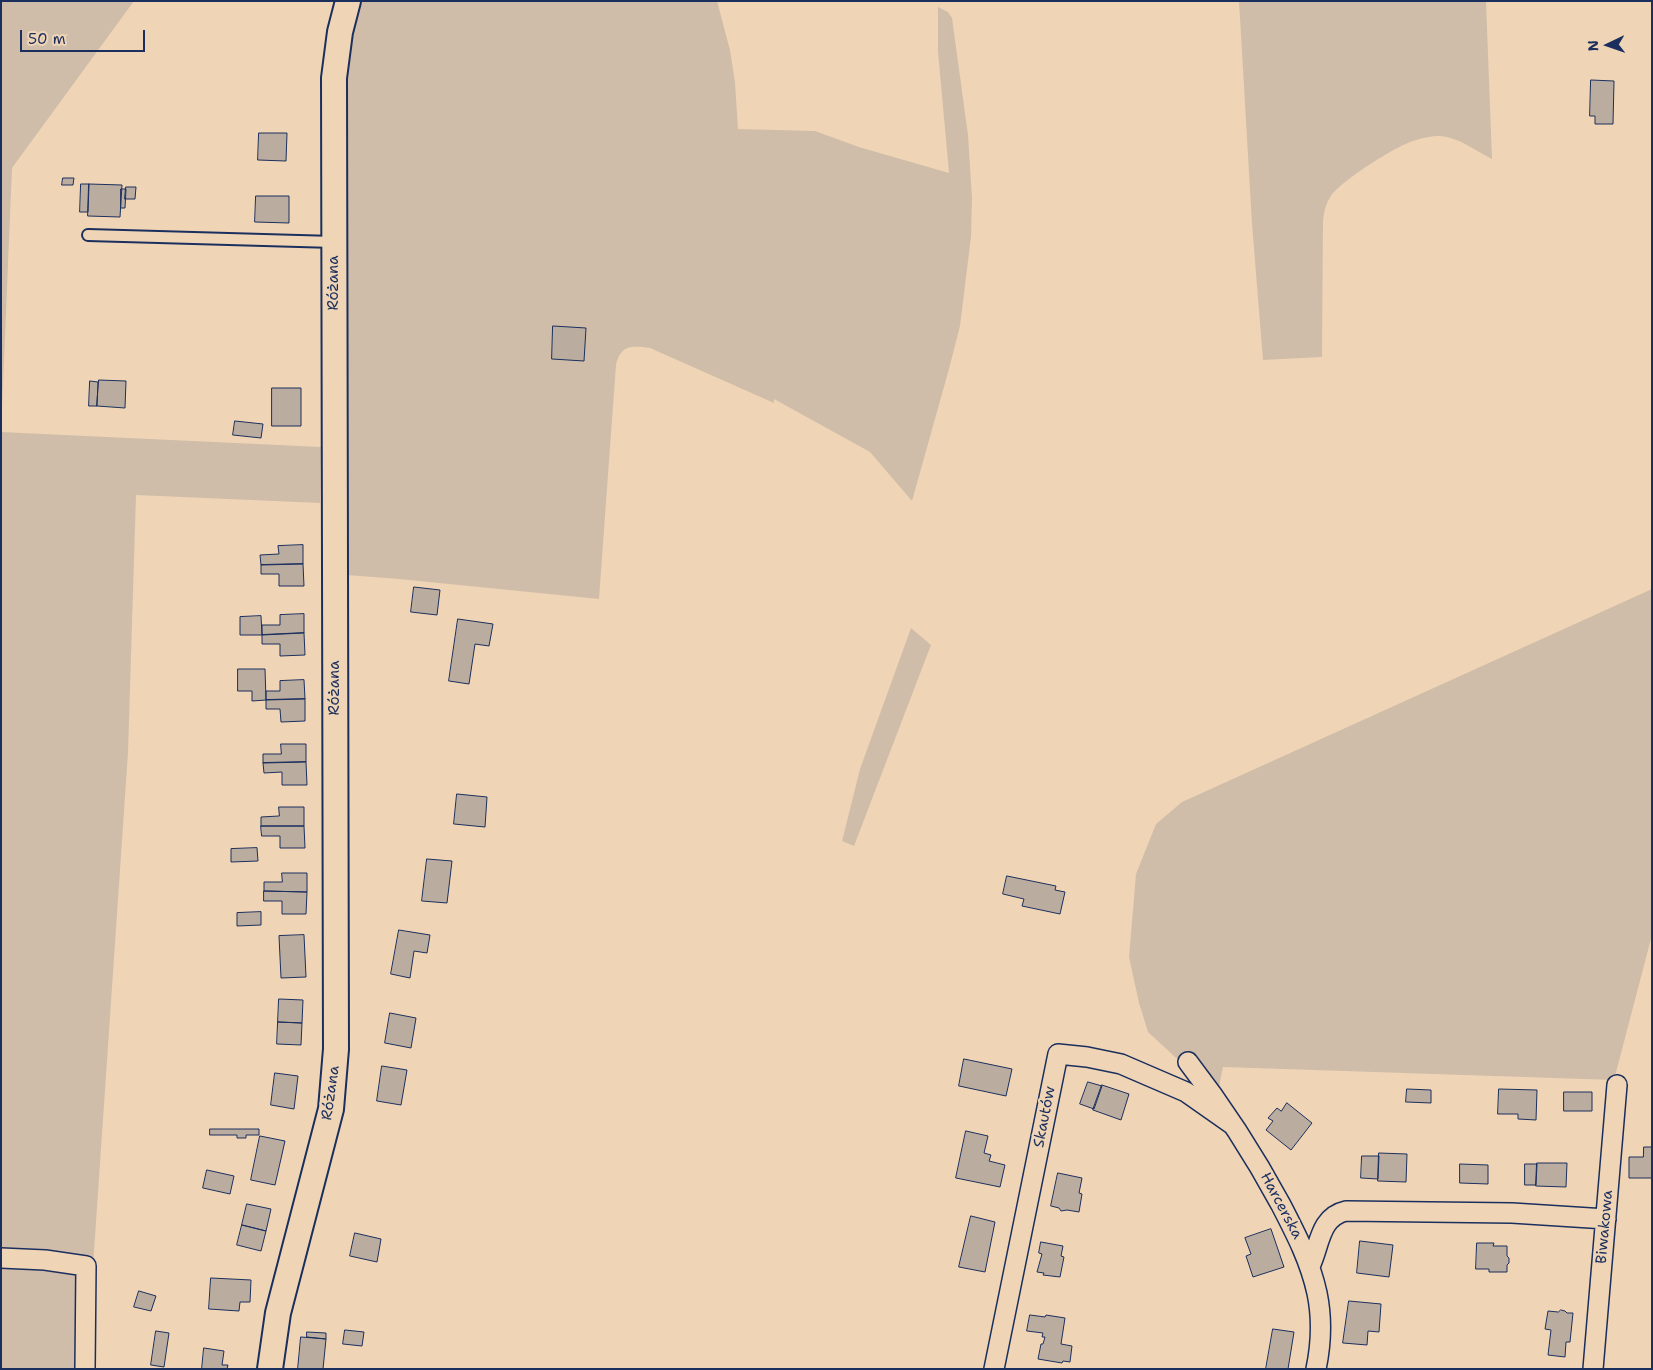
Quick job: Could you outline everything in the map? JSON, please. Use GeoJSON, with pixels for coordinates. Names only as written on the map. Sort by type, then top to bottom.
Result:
{"type":"FeatureCollection","features":[{"type":"Feature","properties":{"kind":"street","name":"Różana"},"geometry":{"type":"LineString","coordinates":[[270,1369],[278,1313],[331,1109],[336,1049],[334,78],[338,40],[348,1]]}},
{"type":"Feature","properties":{"kind":"street","name":"Skautów"},"geometry":{"type":"LineString","coordinates":[[994,1369],[1058,1054],[1087,1057],[1121,1064],[1186,1092],[1233,1125]]}},
{"type":"Feature","properties":{"kind":"street","name":"Harcerska"},"geometry":{"type":"LineString","coordinates":[[1188,1062],[1257,1160],[1301,1244],[1310,1266],[1317,1294],[1320,1325],[1319,1356],[1316,1369]]}},
{"type":"Feature","properties":{"kind":"street","name":"Biwakowa"},"geometry":{"type":"LineString","coordinates":[[1593,1369],[1617,1085]]}},
{"type":"Feature","properties":{"kind":"street"},"geometry":{"type":"LineString","coordinates":[[1310,1266],[1316,1255],[1323,1228],[1339,1212],[1512,1213],[1606,1219]]}},
{"type":"Feature","properties":{"kind":"street"},"geometry":{"type":"LineString","coordinates":[[1,1258],[45,1260],[86,1266],[85,1369]]}},
{"type":"Feature","properties":{"kind":"lane"},"geometry":{"type":"LineString","coordinates":[[88,235],[334,242]]}},
{"type":"Feature","properties":{"kind":"shaded area"},"geometry":{"type":"Polygon","coordinates":[[[1,1],[134,1],[12,168],[1,432],[1,1]]]}},
{"type":"Feature","properties":{"kind":"shaded area"},"geometry":{"type":"Polygon","coordinates":[[[359,1],[717,1],[730,50],[735,82],[738,129],[815,131],[859,147],[949,173],[938,52],[938,7],[948,12],[952,18],[968,135],[972,198],[971,237],[960,326],[912,501],[870,452],[774,399],[774,403],[650,348],[633,347],[621,353],[616,365],[599,599],[346,575],[346,97],[348,65],[359,1]]]}},
{"type":"Feature","properties":{"kind":"shaded area"},"geometry":{"type":"Polygon","coordinates":[[[1239,1],[1486,1],[1492,159],[1467,145],[1447,137],[1434,136],[1423,138],[1405,144],[1382,157],[1357,173],[1331,196],[1323,221],[1322,357],[1263,360],[1252,224],[1239,1]]]}},
{"type":"Feature","properties":{"kind":"shaded area"},"geometry":{"type":"Polygon","coordinates":[[[1,432],[321,447],[320,503],[136,495],[128,753],[86,1369],[1,1369],[1,432]]]}},
{"type":"Feature","properties":{"kind":"shaded area"},"geometry":{"type":"Polygon","coordinates":[[[1652,589],[1652,935],[1614,1080],[1223,1067],[1219,1087],[1222,1096],[1210,1077],[1175,1057],[1148,1032],[1139,1003],[1129,957],[1136,874],[1156,824],[1182,802],[1652,589]]]}},
{"type":"Feature","properties":{"kind":"shaded area"},"geometry":{"type":"Polygon","coordinates":[[[911,628],[931,645],[854,846],[842,841],[860,769],[911,628]]]}},
{"type":"Feature","properties":{"kind":"building"},"geometry":{"type":"Polygon","coordinates":[[[1591,80],[1614,81],[1613,124],[1595,124],[1595,116],[1590,116],[1591,80]]]}},
{"type":"Feature","properties":{"kind":"building"},"geometry":{"type":"Polygon","coordinates":[[[259,133],[287,133],[286,161],[258,160],[259,133]]]}},
{"type":"Feature","properties":{"kind":"building"},"geometry":{"type":"Polygon","coordinates":[[[63,178],[74,178],[73,185],[62,185],[63,178]]]}},
{"type":"Feature","properties":{"kind":"building"},"geometry":{"type":"Polygon","coordinates":[[[81,184],[89,184],[88,212],[80,212],[81,184]]]}},
{"type":"Feature","properties":{"kind":"building"},"geometry":{"type":"Polygon","coordinates":[[[89,184],[122,185],[120,217],[88,216],[89,184]]]}},
{"type":"Feature","properties":{"kind":"building"},"geometry":{"type":"Polygon","coordinates":[[[126,187],[136,187],[135,199],[125,199],[126,187]]]}},
{"type":"Feature","properties":{"kind":"building"},"geometry":{"type":"Polygon","coordinates":[[[121,189],[126,189],[125,208],[121,208],[121,189]]]}},
{"type":"Feature","properties":{"kind":"building"},"geometry":{"type":"Polygon","coordinates":[[[256,196],[289,196],[289,223],[255,222],[256,196]]]}},
{"type":"Feature","properties":{"kind":"building"},"geometry":{"type":"Polygon","coordinates":[[[553,326],[586,328],[584,361],[552,359],[553,326]]]}},
{"type":"Feature","properties":{"kind":"building"},"geometry":{"type":"Polygon","coordinates":[[[99,380],[126,381],[125,408],[97,406],[99,380]]]}},
{"type":"Feature","properties":{"kind":"building"},"geometry":{"type":"Polygon","coordinates":[[[90,381],[98,382],[97,406],[89,406],[90,381]]]}},
{"type":"Feature","properties":{"kind":"building"},"geometry":{"type":"Polygon","coordinates":[[[272,388],[301,388],[301,426],[272,426],[272,388]]]}},
{"type":"Feature","properties":{"kind":"building"},"geometry":{"type":"Polygon","coordinates":[[[235,421],[263,424],[261,438],[233,435],[235,421]]]}},
{"type":"Feature","properties":{"kind":"building"},"geometry":{"type":"Polygon","coordinates":[[[303,545],[303,564],[261,565],[260,555],[279,554],[278,546],[303,545]]]}},
{"type":"Feature","properties":{"kind":"building"},"geometry":{"type":"Polygon","coordinates":[[[303,564],[304,586],[279,586],[279,574],[261,574],[261,565],[303,564]]]}},
{"type":"Feature","properties":{"kind":"building"},"geometry":{"type":"Polygon","coordinates":[[[414,587],[440,590],[437,615],[411,612],[414,587]]]}},
{"type":"Feature","properties":{"kind":"building"},"geometry":{"type":"Polygon","coordinates":[[[304,614],[304,633],[262,635],[262,625],[280,625],[280,615],[304,614]]]}},
{"type":"Feature","properties":{"kind":"building"},"geometry":{"type":"Polygon","coordinates":[[[261,616],[262,635],[240,635],[240,617],[261,616]]]}},
{"type":"Feature","properties":{"kind":"building"},"geometry":{"type":"Polygon","coordinates":[[[458,619],[493,624],[489,646],[475,644],[469,684],[449,681],[458,619]]]}},
{"type":"Feature","properties":{"kind":"building"},"geometry":{"type":"Polygon","coordinates":[[[304,633],[305,655],[280,656],[280,644],[262,644],[262,635],[304,633]]]}},
{"type":"Feature","properties":{"kind":"building"},"geometry":{"type":"Polygon","coordinates":[[[238,669],[265,669],[266,700],[252,701],[252,691],[238,691],[238,669]]]}},
{"type":"Feature","properties":{"kind":"building"},"geometry":{"type":"Polygon","coordinates":[[[304,680],[305,699],[266,700],[266,691],[280,691],[280,681],[304,680]]]}},
{"type":"Feature","properties":{"kind":"building"},"geometry":{"type":"Polygon","coordinates":[[[305,699],[305,721],[281,722],[280,709],[266,709],[266,700],[305,699]]]}},
{"type":"Feature","properties":{"kind":"building"},"geometry":{"type":"Polygon","coordinates":[[[281,744],[306,744],[306,762],[263,763],[263,754],[281,754],[281,744]]]}},
{"type":"Feature","properties":{"kind":"building"},"geometry":{"type":"Polygon","coordinates":[[[306,762],[307,785],[282,785],[282,772],[264,773],[263,763],[306,762]]]}},
{"type":"Feature","properties":{"kind":"building"},"geometry":{"type":"Polygon","coordinates":[[[457,794],[487,797],[485,827],[454,824],[457,794]]]}},
{"type":"Feature","properties":{"kind":"building"},"geometry":{"type":"Polygon","coordinates":[[[279,807],[304,807],[304,826],[261,826],[261,817],[279,816],[279,807]]]}},
{"type":"Feature","properties":{"kind":"building"},"geometry":{"type":"Polygon","coordinates":[[[261,826],[304,826],[305,848],[280,848],[280,836],[262,836],[261,826]]]}},
{"type":"Feature","properties":{"kind":"building"},"geometry":{"type":"Polygon","coordinates":[[[257,848],[258,861],[231,862],[231,849],[257,848]]]}},
{"type":"Feature","properties":{"kind":"building"},"geometry":{"type":"Polygon","coordinates":[[[427,859],[452,861],[447,903],[422,901],[427,859]]]}},
{"type":"Feature","properties":{"kind":"building"},"geometry":{"type":"Polygon","coordinates":[[[282,873],[307,873],[307,892],[264,891],[264,882],[282,882],[282,873]]]}},
{"type":"Feature","properties":{"kind":"building"},"geometry":{"type":"Polygon","coordinates":[[[1007,876],[1056,886],[1055,890],[1065,892],[1060,914],[1022,906],[1024,899],[1003,894],[1007,876]]]}},
{"type":"Feature","properties":{"kind":"building"},"geometry":{"type":"Polygon","coordinates":[[[264,891],[307,892],[306,914],[282,914],[282,901],[264,901],[264,891]]]}},
{"type":"Feature","properties":{"kind":"building"},"geometry":{"type":"Polygon","coordinates":[[[261,912],[261,925],[237,926],[237,913],[261,912]]]}},
{"type":"Feature","properties":{"kind":"building"},"geometry":{"type":"Polygon","coordinates":[[[399,930],[430,935],[427,953],[414,951],[410,978],[391,974],[399,930]]]}},
{"type":"Feature","properties":{"kind":"building"},"geometry":{"type":"Polygon","coordinates":[[[304,935],[306,977],[281,978],[279,936],[304,935]]]}},
{"type":"Feature","properties":{"kind":"building"},"geometry":{"type":"Polygon","coordinates":[[[279,999],[303,1000],[302,1023],[278,1022],[279,999]]]}},
{"type":"Feature","properties":{"kind":"building"},"geometry":{"type":"Polygon","coordinates":[[[390,1013],[416,1018],[411,1048],[385,1043],[390,1013]]]}},
{"type":"Feature","properties":{"kind":"building"},"geometry":{"type":"Polygon","coordinates":[[[278,1022],[302,1023],[301,1045],[277,1044],[278,1022]]]}},
{"type":"Feature","properties":{"kind":"building"},"geometry":{"type":"Polygon","coordinates":[[[964,1059],[1012,1069],[1006,1096],[959,1086],[964,1059]]]}},
{"type":"Feature","properties":{"kind":"building"},"geometry":{"type":"Polygon","coordinates":[[[382,1066],[407,1070],[401,1105],[377,1101],[382,1066]]]}},
{"type":"Feature","properties":{"kind":"building"},"geometry":{"type":"Polygon","coordinates":[[[275,1073],[298,1076],[294,1109],[271,1105],[275,1073]]]}},
{"type":"Feature","properties":{"kind":"building"},"geometry":{"type":"Polygon","coordinates":[[[1088,1082],[1102,1086],[1094,1109],[1080,1104],[1088,1082]]]}},
{"type":"Feature","properties":{"kind":"building"},"geometry":{"type":"Polygon","coordinates":[[[1102,1085],[1129,1094],[1121,1120],[1093,1110],[1102,1085]]]}},
{"type":"Feature","properties":{"kind":"building"},"geometry":{"type":"Polygon","coordinates":[[[1407,1089],[1431,1090],[1431,1103],[1406,1102],[1407,1089]]]}},
{"type":"Feature","properties":{"kind":"building"},"geometry":{"type":"Polygon","coordinates":[[[1499,1089],[1537,1090],[1536,1120],[1518,1119],[1518,1114],[1498,1114],[1499,1089]]]}},
{"type":"Feature","properties":{"kind":"building"},"geometry":{"type":"Polygon","coordinates":[[[1564,1092],[1592,1092],[1592,1111],[1564,1111],[1564,1092]]]}},
{"type":"Feature","properties":{"kind":"building"},"geometry":{"type":"Polygon","coordinates":[[[1287,1103],[1312,1123],[1291,1150],[1266,1130],[1273,1121],[1268,1118],[1277,1108],[1281,1111],[1287,1103]]]}},
{"type":"Feature","properties":{"kind":"building"},"geometry":{"type":"Polygon","coordinates":[[[210,1129],[259,1129],[259,1135],[246,1135],[246,1138],[237,1138],[237,1135],[210,1135],[210,1129]]]}},
{"type":"Feature","properties":{"kind":"building"},"geometry":{"type":"Polygon","coordinates":[[[966,1131],[988,1136],[984,1153],[991,1155],[989,1161],[1005,1165],[1000,1187],[956,1178],[966,1131]]]}},
{"type":"Feature","properties":{"kind":"building"},"geometry":{"type":"Polygon","coordinates":[[[260,1136],[285,1141],[275,1185],[251,1180],[260,1136]]]}},
{"type":"Feature","properties":{"kind":"building"},"geometry":{"type":"Polygon","coordinates":[[[1644,1147],[1652,1147],[1652,1178],[1629,1178],[1629,1157],[1643,1157],[1644,1147]]]}},
{"type":"Feature","properties":{"kind":"building"},"geometry":{"type":"Polygon","coordinates":[[[1379,1153],[1407,1154],[1406,1182],[1378,1181],[1379,1153]]]}},
{"type":"Feature","properties":{"kind":"building"},"geometry":{"type":"Polygon","coordinates":[[[1362,1156],[1379,1156],[1378,1179],[1361,1178],[1362,1156]]]}},
{"type":"Feature","properties":{"kind":"building"},"geometry":{"type":"Polygon","coordinates":[[[1537,1163],[1567,1163],[1566,1187],[1536,1186],[1537,1163]]]}},
{"type":"Feature","properties":{"kind":"building"},"geometry":{"type":"Polygon","coordinates":[[[1460,1164],[1488,1165],[1488,1184],[1460,1183],[1460,1164]]]}},
{"type":"Feature","properties":{"kind":"building"},"geometry":{"type":"Polygon","coordinates":[[[1525,1164],[1537,1164],[1536,1185],[1525,1185],[1525,1164]]]}},
{"type":"Feature","properties":{"kind":"building"},"geometry":{"type":"Polygon","coordinates":[[[207,1170],[234,1176],[230,1194],[203,1188],[207,1170]]]}},
{"type":"Feature","properties":{"kind":"building"},"geometry":{"type":"Polygon","coordinates":[[[1058,1173],[1082,1178],[1079,1193],[1082,1194],[1079,1212],[1061,1211],[1059,1208],[1051,1206],[1058,1173]]]}},
{"type":"Feature","properties":{"kind":"building"},"geometry":{"type":"Polygon","coordinates":[[[247,1204],[271,1209],[266,1231],[242,1225],[247,1204]]]}},
{"type":"Feature","properties":{"kind":"building"},"geometry":{"type":"Polygon","coordinates":[[[971,1216],[995,1222],[985,1272],[959,1267],[971,1216]]]}},
{"type":"Feature","properties":{"kind":"building"},"geometry":{"type":"Polygon","coordinates":[[[242,1225],[266,1231],[261,1251],[237,1245],[242,1225]]]}},
{"type":"Feature","properties":{"kind":"building"},"geometry":{"type":"Polygon","coordinates":[[[1271,1229],[1284,1267],[1253,1277],[1246,1256],[1251,1254],[1245,1238],[1271,1229]]]}},
{"type":"Feature","properties":{"kind":"building"},"geometry":{"type":"Polygon","coordinates":[[[355,1233],[381,1239],[377,1262],[350,1256],[355,1233]]]}},
{"type":"Feature","properties":{"kind":"building"},"geometry":{"type":"Polygon","coordinates":[[[1360,1241],[1393,1245],[1389,1277],[1357,1273],[1360,1241]]]}},
{"type":"Feature","properties":{"kind":"building"},"geometry":{"type":"Polygon","coordinates":[[[1041,1242],[1063,1246],[1061,1256],[1064,1257],[1060,1277],[1043,1275],[1044,1273],[1037,1272],[1042,1254],[1039,1253],[1041,1242]]]}},
{"type":"Feature","properties":{"kind":"building"},"geometry":{"type":"Polygon","coordinates":[[[1477,1243],[1494,1243],[1493,1246],[1507,1246],[1509,1263],[1507,1265],[1507,1272],[1489,1272],[1489,1269],[1476,1269],[1477,1243]]]}},
{"type":"Feature","properties":{"kind":"building"},"geometry":{"type":"Polygon","coordinates":[[[211,1278],[251,1280],[250,1302],[240,1302],[239,1311],[209,1309],[211,1278]]]}},
{"type":"Feature","properties":{"kind":"building"},"geometry":{"type":"Polygon","coordinates":[[[139,1291],[156,1296],[151,1311],[134,1307],[139,1291]]]}},
{"type":"Feature","properties":{"kind":"building"},"geometry":{"type":"Polygon","coordinates":[[[1349,1301],[1381,1304],[1379,1332],[1368,1331],[1367,1345],[1343,1343],[1349,1301]]]}},
{"type":"Feature","properties":{"kind":"building"},"geometry":{"type":"Polygon","coordinates":[[[1561,1310],[1573,1313],[1570,1342],[1566,1342],[1565,1357],[1548,1355],[1551,1330],[1545,1329],[1548,1311],[1558,1312],[1561,1310]]]}},
{"type":"Feature","properties":{"kind":"building"},"geometry":{"type":"Polygon","coordinates":[[[1030,1315],[1065,1318],[1061,1344],[1072,1346],[1070,1362],[1063,1361],[1062,1363],[1038,1359],[1041,1344],[1043,1344],[1045,1337],[1042,1337],[1043,1333],[1027,1331],[1030,1315]]]}},
{"type":"Feature","properties":{"kind":"building"},"geometry":{"type":"Polygon","coordinates":[[[1273,1329],[1294,1332],[1288,1369],[1266,1369],[1273,1329]]]}},
{"type":"Feature","properties":{"kind":"building"},"geometry":{"type":"Polygon","coordinates":[[[345,1330],[364,1332],[362,1346],[343,1344],[345,1330]]]}},
{"type":"Feature","properties":{"kind":"building"},"geometry":{"type":"Polygon","coordinates":[[[156,1331],[169,1333],[164,1367],[151,1365],[156,1331]]]}},
{"type":"Feature","properties":{"kind":"building"},"geometry":{"type":"Polygon","coordinates":[[[307,1332],[326,1333],[326,1339],[307,1337],[307,1332]]]}},
{"type":"Feature","properties":{"kind":"building"},"geometry":{"type":"Polygon","coordinates":[[[301,1337],[326,1339],[323,1369],[298,1369],[301,1337]]]}},
{"type":"Feature","properties":{"kind":"building"},"geometry":{"type":"Polygon","coordinates":[[[204,1348],[224,1351],[222,1365],[228,1365],[227,1369],[202,1369],[204,1348]]]}}]}
